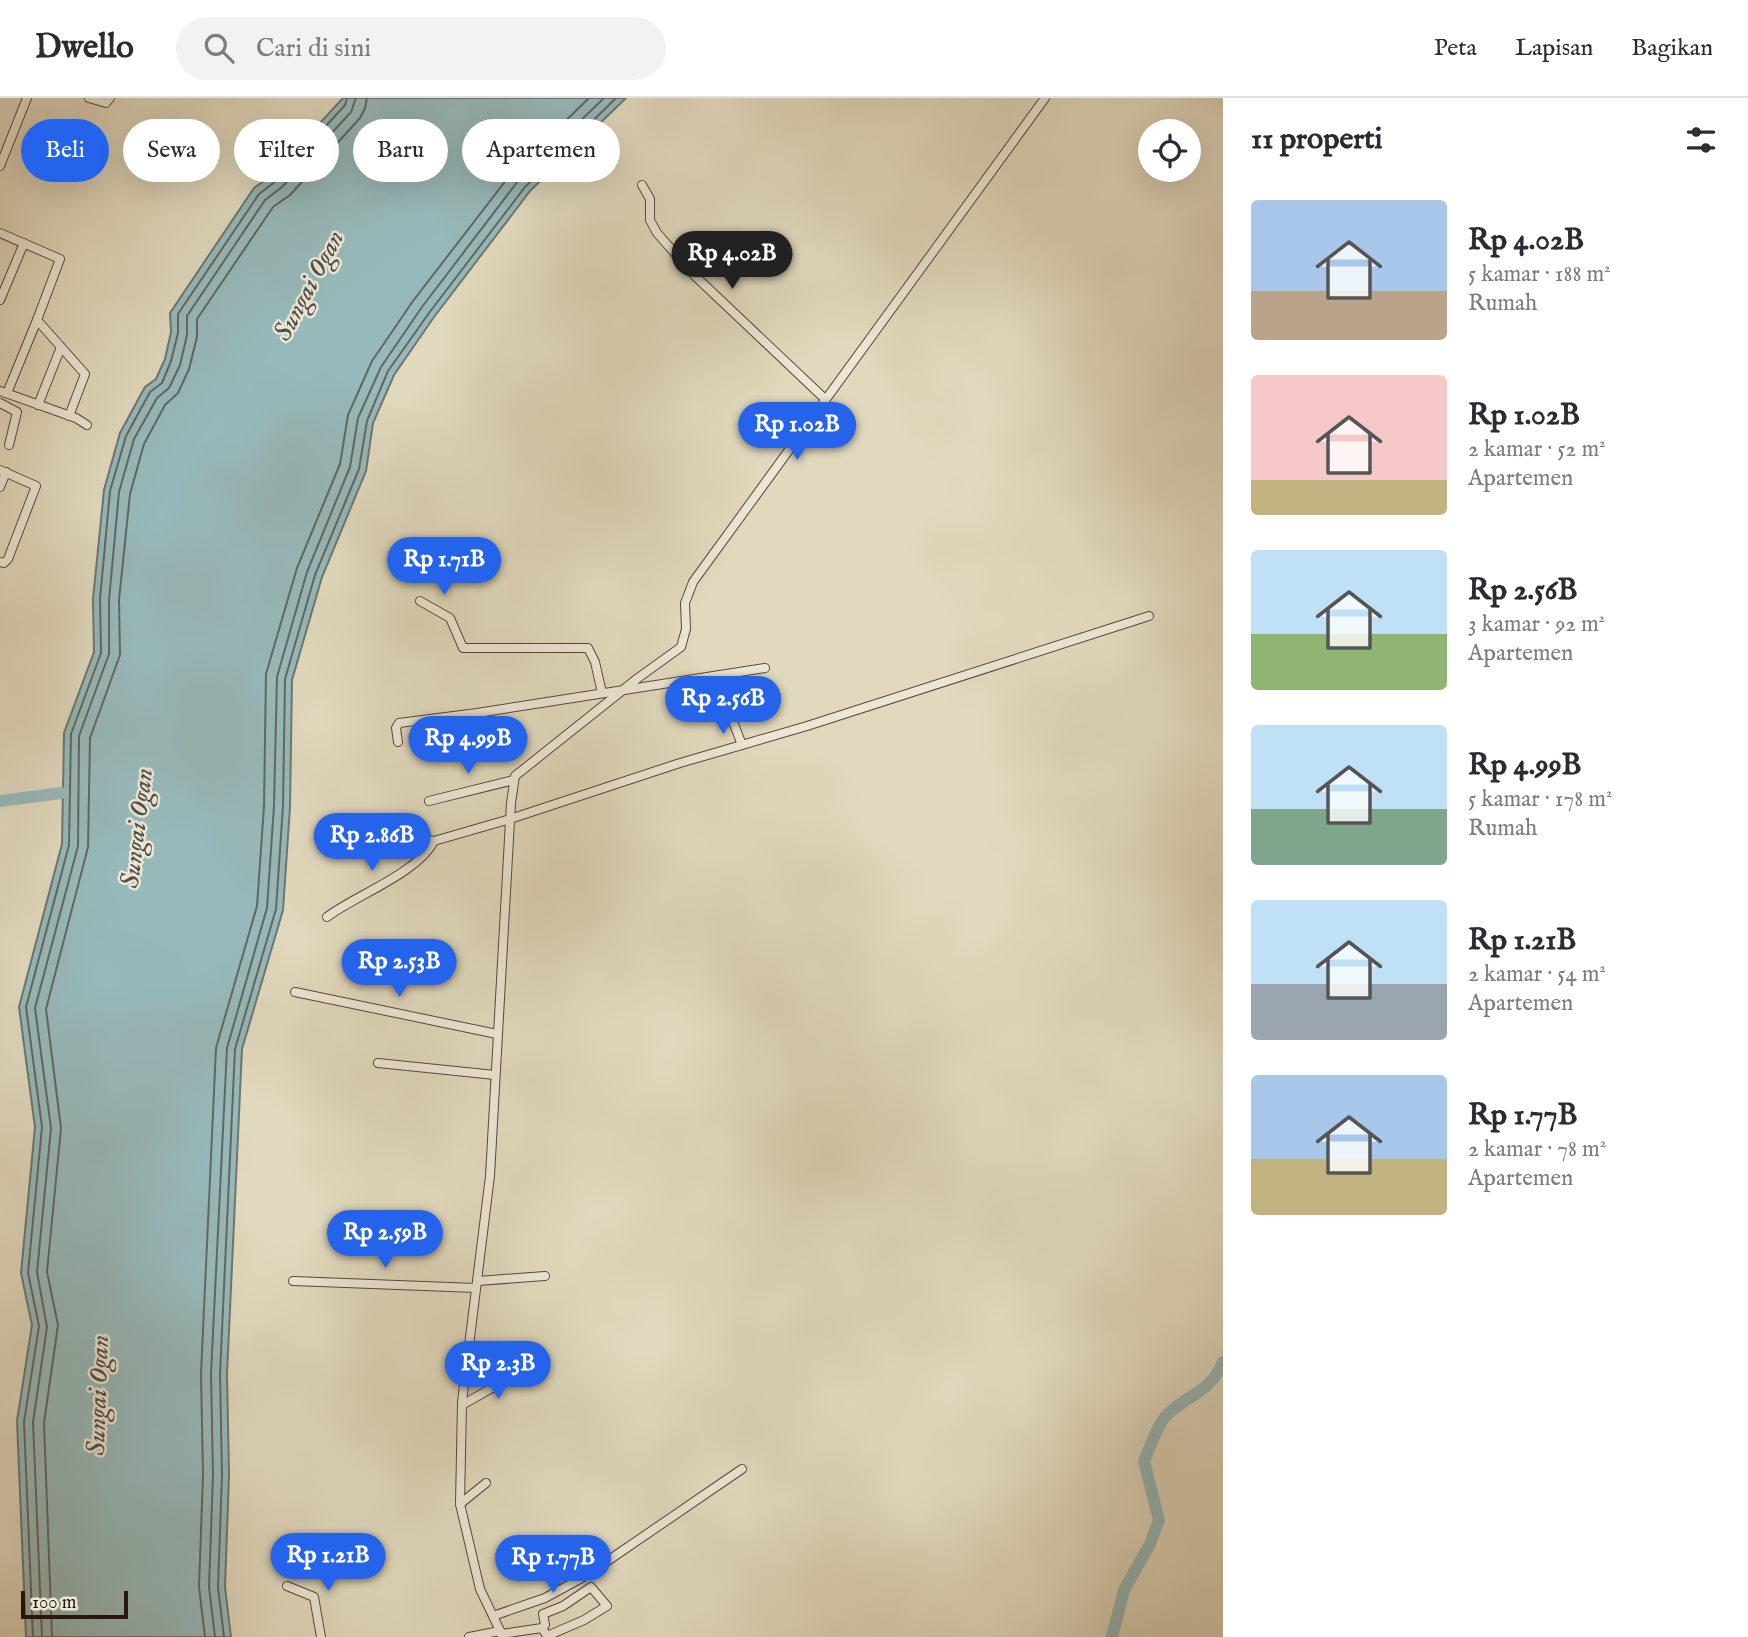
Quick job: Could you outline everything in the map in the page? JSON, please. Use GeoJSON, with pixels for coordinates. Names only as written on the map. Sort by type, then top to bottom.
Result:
{"type":"FeatureCollection","features":[{"type":"Feature","properties":{"kind":"street"},"geometry":{"type":"LineString","coordinates":[[0,166],[27,98]]}},
{"type":"Feature","properties":{"kind":"street"},"geometry":{"type":"LineString","coordinates":[[89,98],[106,103],[110,98]]}},
{"type":"Feature","properties":{"kind":"street"},"geometry":{"type":"LineString","coordinates":[[501,1634],[480,1588],[460,1504],[461,1405],[490,1176],[511,803],[515,776],[681,647],[685,638],[685,603],[690,587],[1045,98]]}},
{"type":"Feature","properties":{"kind":"street"},"geometry":{"type":"LineString","coordinates":[[642,185],[650,199],[651,225],[657,233],[694,275],[825,399]]}},
{"type":"Feature","properties":{"kind":"street"},"geometry":{"type":"LineString","coordinates":[[0,233],[60,259],[37,320],[3,392],[87,425]]}},
{"type":"Feature","properties":{"kind":"street"},"geometry":{"type":"LineString","coordinates":[[0,300],[24,243]]}},
{"type":"Feature","properties":{"kind":"street"},"geometry":{"type":"LineString","coordinates":[[37,320],[85,374],[69,416]]}},
{"type":"Feature","properties":{"kind":"street"},"geometry":{"type":"LineString","coordinates":[[38,405],[61,347]]}},
{"type":"Feature","properties":{"kind":"street"},"geometry":{"type":"LineString","coordinates":[[0,403],[17,412],[9,445]]}},
{"type":"Feature","properties":{"kind":"street"},"geometry":{"type":"LineString","coordinates":[[0,487],[3,471],[36,486],[8,559],[4,563],[0,562]]}},
{"type":"Feature","properties":{"kind":"street"},"geometry":{"type":"LineString","coordinates":[[420,601],[453,622],[463,648],[590,649],[602,693]]}},
{"type":"Feature","properties":{"kind":"street"},"geometry":{"type":"LineString","coordinates":[[327,845],[417,838],[434,841],[510,819],[741,743],[807,726],[1149,616]]}},
{"type":"Feature","properties":{"kind":"street"},"geometry":{"type":"LineString","coordinates":[[398,742],[396,728],[399,723],[765,668]]}},
{"type":"Feature","properties":{"kind":"street"},"geometry":{"type":"LineString","coordinates":[[727,706],[741,743]]}},
{"type":"Feature","properties":{"kind":"street"},"geometry":{"type":"LineString","coordinates":[[429,801],[513,782]]}},
{"type":"Feature","properties":{"kind":"street"},"geometry":{"type":"LineString","coordinates":[[327,917],[426,854],[434,841]]}},
{"type":"Feature","properties":{"kind":"street"},"geometry":{"type":"LineString","coordinates":[[295,992],[497,1034]]}},
{"type":"Feature","properties":{"kind":"street"},"geometry":{"type":"LineString","coordinates":[[378,1063],[495,1075]]}},
{"type":"Feature","properties":{"kind":"street"},"geometry":{"type":"LineString","coordinates":[[293,1281],[477,1284],[545,1276]]}},
{"type":"Feature","properties":{"kind":"street"},"geometry":{"type":"LineString","coordinates":[[461,1405],[520,1371]]}},
{"type":"Feature","properties":{"kind":"street"},"geometry":{"type":"LineString","coordinates":[[493,1616],[545,1598],[587,1575],[742,1469]]}},
{"type":"Feature","properties":{"kind":"street"},"geometry":{"type":"LineString","coordinates":[[460,1504],[485,1483]]}},
{"type":"Feature","properties":{"kind":"street"},"geometry":{"type":"LineString","coordinates":[[287,1586],[314,1597],[321,1637]]}},
{"type":"Feature","properties":{"kind":"street"},"geometry":{"type":"LineString","coordinates":[[591,1587],[607,1606],[584,1620],[547,1636],[542,1628],[545,1625],[543,1614],[561,1607],[591,1587]]}},
{"type":"Feature","properties":{"kind":"street"},"geometry":{"type":"LineString","coordinates":[[469,1637],[542,1628]]}},
{"type":"Feature","properties":{"kind":"water","name":"Sungai Ogan"},"geometry":{"type":"Polygon","coordinates":[[[343,98],[626,98],[604,119],[462,119],[462,182],[539,182],[434,317],[394,375],[373,423],[366,471],[322,577],[292,680],[290,807],[283,910],[242,1049],[227,1374],[229,1475],[225,1587],[231,1637],[26,1637],[17,1421],[32,1325],[21,1273],[35,1127],[19,1007],[62,844],[64,733],[94,652],[93,599],[104,490],[120,433],[145,387],[156,379],[165,359],[171,332],[170,313],[254,188],[262,182],[339,182],[339,119],[324,119],[343,98]]]}},
{"type":"Feature","properties":{"kind":"waterway"},"geometry":{"type":"LineString","coordinates":[[0,801],[61,793]]}},
{"type":"Feature","properties":{"kind":"waterway"},"geometry":{"type":"LineString","coordinates":[[1112,1637],[1124,1590],[1150,1544],[1159,1520],[1144,1461],[1162,1421],[1173,1409],[1204,1388],[1218,1373],[1223,1362]]}}]}
